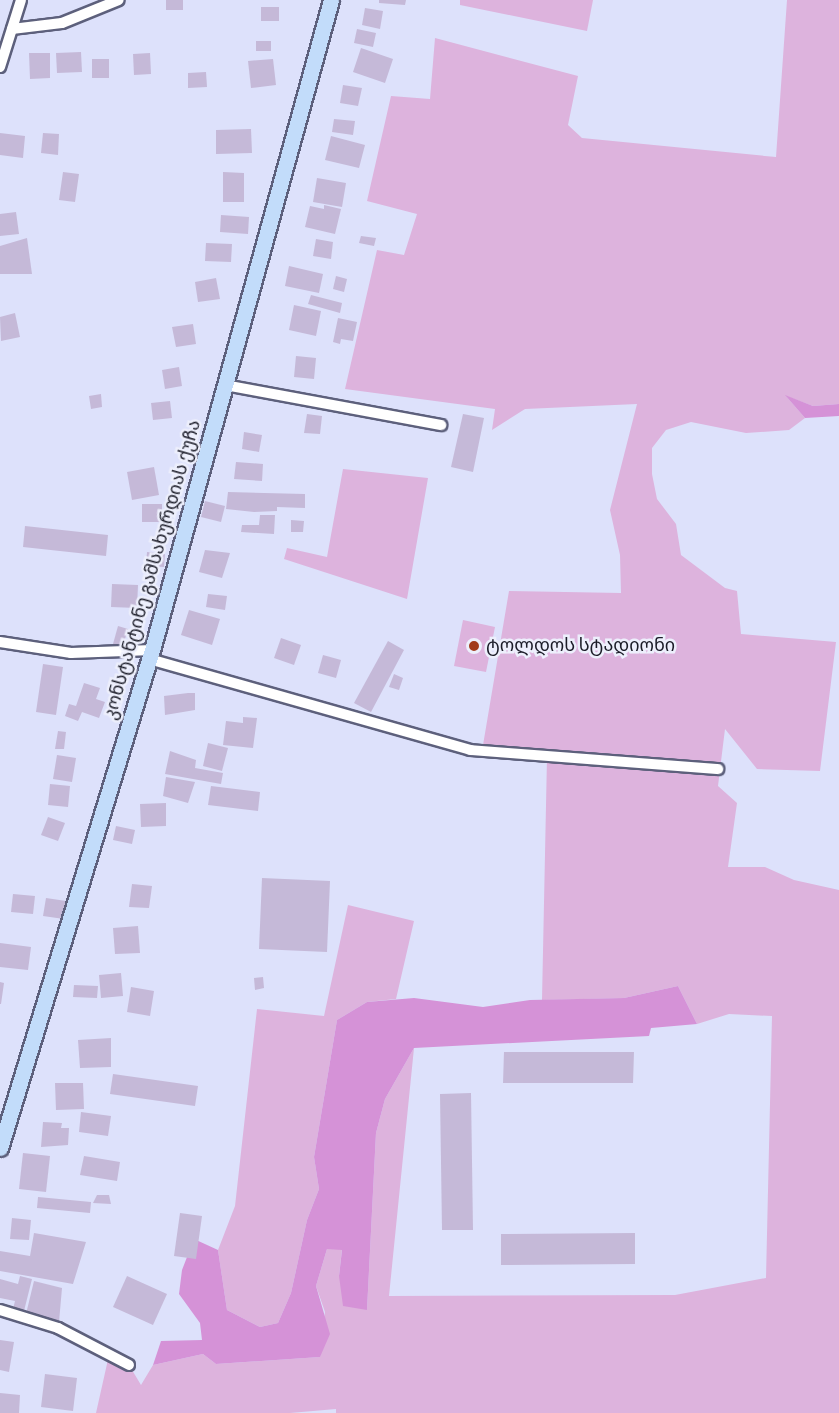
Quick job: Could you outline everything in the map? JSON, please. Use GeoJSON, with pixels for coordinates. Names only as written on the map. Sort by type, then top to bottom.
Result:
{"type":"FeatureCollection","features":[{"type":"Feature","properties":{"kind":"street"},"geometry":{"type":"LineString","coordinates":[[0,67],[21,0]]}},
{"type":"Feature","properties":{"kind":"street"},"geometry":{"type":"LineString","coordinates":[[12,29],[62,23],[119,0]]}},
{"type":"Feature","properties":{"kind":"street","name":"კონსტანტინე გამსახურდიას ქუჩა"},"geometry":{"type":"LineString","coordinates":[[0,1148],[151,654],[331,0]]}},
{"type":"Feature","properties":{"kind":"street"},"geometry":{"type":"LineString","coordinates":[[225,385],[441,425]]}},
{"type":"Feature","properties":{"kind":"street"},"geometry":{"type":"LineString","coordinates":[[0,642],[71,653],[151,654],[470,750],[718,769]]}},
{"type":"Feature","properties":{"kind":"street"},"geometry":{"type":"LineString","coordinates":[[0,1310],[58,1328],[129,1365]]}},
{"type":"Feature","properties":{"kind":"shaded area"},"geometry":{"type":"Polygon","coordinates":[[[460,0],[593,0],[587,31],[460,5],[460,0]]]}},
{"type":"Feature","properties":{"kind":"shaded area"},"geometry":{"type":"Polygon","coordinates":[[[787,0],[839,0],[839,404],[813,406],[786,396],[805,418],[789,430],[746,433],[691,422],[666,430],[652,448],[652,474],[657,499],[676,524],[681,555],[725,588],[737,591],[741,634],[836,642],[820,771],[757,769],[725,729],[718,786],[737,803],[728,867],[765,867],[794,880],[839,890],[839,1413],[336,1413],[336,1409],[290,1413],[96,1413],[109,1355],[129,1365],[141,1385],[153,1365],[203,1354],[216,1364],[320,1357],[325,1312],[316,1286],[327,1249],[342,1249],[339,1276],[367,1310],[376,1133],[385,1099],[414,1048],[389,1296],[675,1295],[766,1278],[772,1016],[729,1014],[697,1024],[678,986],[624,998],[542,1000],[547,757],[482,751],[509,591],[621,593],[620,555],[610,510],[637,404],[525,409],[492,430],[495,409],[345,389],[377,250],[404,255],[417,214],[367,201],[391,96],[430,99],[435,38],[578,76],[568,125],[582,138],[776,157],[787,0]]]}},
{"type":"Feature","properties":{"kind":"shaded area"},"geometry":{"type":"Polygon","coordinates":[[[785,395],[813,406],[839,404],[839,416],[805,418],[785,395]]]}},
{"type":"Feature","properties":{"kind":"shaded area"},"geometry":{"type":"Polygon","coordinates":[[[343,469],[428,478],[407,599],[284,559],[287,548],[327,557],[343,469]]]}},
{"type":"Feature","properties":{"kind":"shaded area","name":"ტოლდოს სტადიონი"},"geometry":{"type":"Polygon","coordinates":[[[463,620],[495,627],[486,672],[454,666],[463,620]]]}},
{"type":"Feature","properties":{"kind":"shaded area"},"geometry":{"type":"Polygon","coordinates":[[[348,905],[414,921],[396,999],[367,1002],[337,1020],[314,1157],[319,1189],[307,1220],[291,1293],[278,1323],[260,1327],[227,1310],[218,1250],[235,1206],[257,1009],[324,1016],[348,905]]]}},
{"type":"Feature","properties":{"kind":"shaded area"},"geometry":{"type":"Polygon","coordinates":[[[678,986],[697,1024],[651,1028],[649,1036],[414,1048],[385,1099],[376,1133],[367,1310],[343,1306],[339,1276],[342,1250],[327,1249],[316,1286],[330,1334],[320,1357],[216,1364],[203,1354],[153,1365],[161,1341],[202,1340],[200,1323],[179,1294],[182,1270],[194,1239],[218,1250],[227,1310],[260,1327],[278,1323],[291,1293],[307,1220],[319,1189],[314,1157],[337,1020],[367,1002],[414,998],[483,1007],[530,1000],[624,998],[678,986]]]}},
{"type":"Feature","properties":{"kind":"building"},"geometry":{"type":"Polygon","coordinates":[[[166,0],[183,0],[183,10],[166,10],[166,0]]]}},
{"type":"Feature","properties":{"kind":"building"},"geometry":{"type":"Polygon","coordinates":[[[379,0],[406,0],[405,5],[379,3],[379,0]]]}},
{"type":"Feature","properties":{"kind":"building"},"geometry":{"type":"Polygon","coordinates":[[[261,7],[279,7],[279,21],[261,21],[261,7]]]}},
{"type":"Feature","properties":{"kind":"building"},"geometry":{"type":"Polygon","coordinates":[[[365,8],[383,11],[380,29],[362,25],[365,8]]]}},
{"type":"Feature","properties":{"kind":"building"},"geometry":{"type":"Polygon","coordinates":[[[357,29],[376,33],[373,47],[354,43],[357,29]]]}},
{"type":"Feature","properties":{"kind":"building"},"geometry":{"type":"Polygon","coordinates":[[[256,41],[271,41],[271,51],[256,51],[256,41]]]}},
{"type":"Feature","properties":{"kind":"building"},"geometry":{"type":"Polygon","coordinates":[[[361,48],[393,59],[385,83],[353,72],[361,48]]]}},
{"type":"Feature","properties":{"kind":"building"},"geometry":{"type":"Polygon","coordinates":[[[81,52],[82,72],[57,73],[56,53],[81,52]]]}},
{"type":"Feature","properties":{"kind":"building"},"geometry":{"type":"Polygon","coordinates":[[[29,53],[50,53],[50,78],[30,79],[29,53]]]}},
{"type":"Feature","properties":{"kind":"building"},"geometry":{"type":"Polygon","coordinates":[[[150,53],[151,74],[134,75],[133,54],[150,53]]]}},
{"type":"Feature","properties":{"kind":"building"},"geometry":{"type":"Polygon","coordinates":[[[92,59],[109,59],[109,78],[92,78],[92,59]]]}},
{"type":"Feature","properties":{"kind":"building"},"geometry":{"type":"Polygon","coordinates":[[[273,59],[276,85],[251,88],[248,61],[273,59]]]}},
{"type":"Feature","properties":{"kind":"building"},"geometry":{"type":"Polygon","coordinates":[[[206,72],[207,87],[188,88],[188,73],[206,72]]]}},
{"type":"Feature","properties":{"kind":"building"},"geometry":{"type":"Polygon","coordinates":[[[343,85],[362,88],[358,106],[340,103],[343,85]]]}},
{"type":"Feature","properties":{"kind":"building"},"geometry":{"type":"Polygon","coordinates":[[[334,119],[355,121],[353,135],[332,132],[334,119]]]}},
{"type":"Feature","properties":{"kind":"building"},"geometry":{"type":"Polygon","coordinates":[[[251,129],[252,153],[216,154],[216,130],[251,129]]]}},
{"type":"Feature","properties":{"kind":"building"},"geometry":{"type":"Polygon","coordinates":[[[0,133],[25,136],[23,158],[0,155],[0,133]]]}},
{"type":"Feature","properties":{"kind":"building"},"geometry":{"type":"Polygon","coordinates":[[[43,133],[59,134],[58,155],[41,153],[43,133]]]}},
{"type":"Feature","properties":{"kind":"building"},"geometry":{"type":"Polygon","coordinates":[[[331,136],[365,145],[359,168],[325,160],[331,136]]]}},
{"type":"Feature","properties":{"kind":"building"},"geometry":{"type":"Polygon","coordinates":[[[63,172],[79,174],[75,202],[59,200],[63,172]]]}},
{"type":"Feature","properties":{"kind":"building"},"geometry":{"type":"Polygon","coordinates":[[[223,172],[244,173],[244,202],[223,202],[223,172]]]}},
{"type":"Feature","properties":{"kind":"building"},"geometry":{"type":"Polygon","coordinates":[[[317,178],[346,183],[342,207],[313,202],[317,178]]]}},
{"type":"Feature","properties":{"kind":"building"},"geometry":{"type":"Polygon","coordinates":[[[324,205],[341,209],[335,234],[305,227],[310,206],[324,209],[324,205]]]}},
{"type":"Feature","properties":{"kind":"building"},"geometry":{"type":"Polygon","coordinates":[[[16,212],[19,234],[0,236],[0,214],[16,212]]]}},
{"type":"Feature","properties":{"kind":"building"},"geometry":{"type":"Polygon","coordinates":[[[221,215],[249,217],[248,234],[220,232],[221,215]]]}},
{"type":"Feature","properties":{"kind":"building"},"geometry":{"type":"Polygon","coordinates":[[[361,236],[376,238],[374,246],[359,243],[361,236]]]}},
{"type":"Feature","properties":{"kind":"building"},"geometry":{"type":"Polygon","coordinates":[[[27,238],[32,274],[0,274],[0,246],[27,238]]]}},
{"type":"Feature","properties":{"kind":"building"},"geometry":{"type":"Polygon","coordinates":[[[316,239],[333,242],[331,259],[313,256],[316,239]]]}},
{"type":"Feature","properties":{"kind":"building"},"geometry":{"type":"Polygon","coordinates":[[[206,243],[232,244],[231,262],[205,261],[206,243]]]}},
{"type":"Feature","properties":{"kind":"building"},"geometry":{"type":"Polygon","coordinates":[[[289,266],[323,274],[319,293],[285,286],[289,266]]]}},
{"type":"Feature","properties":{"kind":"building"},"geometry":{"type":"Polygon","coordinates":[[[336,276],[347,279],[344,292],[333,289],[336,276]]]}},
{"type":"Feature","properties":{"kind":"building"},"geometry":{"type":"Polygon","coordinates":[[[216,278],[220,299],[198,302],[195,282],[216,278]]]}},
{"type":"Feature","properties":{"kind":"building"},"geometry":{"type":"Polygon","coordinates":[[[311,295],[342,303],[340,313],[308,304],[311,295]]]}},
{"type":"Feature","properties":{"kind":"building"},"geometry":{"type":"Polygon","coordinates":[[[294,305],[321,311],[316,336],[289,330],[294,305]]]}},
{"type":"Feature","properties":{"kind":"building"},"geometry":{"type":"Polygon","coordinates":[[[15,313],[20,337],[1,341],[0,317],[15,313]]]}},
{"type":"Feature","properties":{"kind":"building"},"geometry":{"type":"Polygon","coordinates":[[[338,318],[357,322],[353,341],[341,339],[340,344],[333,342],[338,318]]]}},
{"type":"Feature","properties":{"kind":"building"},"geometry":{"type":"Polygon","coordinates":[[[193,324],[196,344],[176,347],[172,327],[193,324]]]}},
{"type":"Feature","properties":{"kind":"building"},"geometry":{"type":"Polygon","coordinates":[[[296,356],[316,358],[314,379],[294,377],[296,356]]]}},
{"type":"Feature","properties":{"kind":"building"},"geometry":{"type":"Polygon","coordinates":[[[179,367],[182,386],[165,389],[162,370],[179,367]]]}},
{"type":"Feature","properties":{"kind":"building"},"geometry":{"type":"Polygon","coordinates":[[[101,394],[102,407],[91,409],[89,396],[101,394]]]}},
{"type":"Feature","properties":{"kind":"building"},"geometry":{"type":"Polygon","coordinates":[[[170,401],[172,418],[153,420],[151,403],[170,401]]]}},
{"type":"Feature","properties":{"kind":"building"},"geometry":{"type":"Polygon","coordinates":[[[307,414],[322,416],[320,434],[304,433],[307,414]]]}},
{"type":"Feature","properties":{"kind":"building"},"geometry":{"type":"Polygon","coordinates":[[[463,414],[484,418],[473,472],[451,467],[463,414]]]}},
{"type":"Feature","properties":{"kind":"building"},"geometry":{"type":"Polygon","coordinates":[[[244,432],[262,435],[259,452],[242,449],[244,432]]]}},
{"type":"Feature","properties":{"kind":"building"},"geometry":{"type":"Polygon","coordinates":[[[236,462],[263,464],[262,481],[234,479],[236,462]]]}},
{"type":"Feature","properties":{"kind":"building"},"geometry":{"type":"Polygon","coordinates":[[[154,467],[159,495],[132,500],[127,472],[154,467]]]}},
{"type":"Feature","properties":{"kind":"building"},"geometry":{"type":"Polygon","coordinates":[[[228,492],[305,494],[305,508],[277,507],[277,511],[254,512],[226,509],[228,492]]]}},
{"type":"Feature","properties":{"kind":"building"},"geometry":{"type":"Polygon","coordinates":[[[205,501],[225,506],[221,522],[201,517],[205,501]]]}},
{"type":"Feature","properties":{"kind":"building"},"geometry":{"type":"Polygon","coordinates":[[[142,504],[162,504],[162,522],[142,522],[142,504]]]}},
{"type":"Feature","properties":{"kind":"building"},"geometry":{"type":"Polygon","coordinates":[[[260,515],[275,515],[274,534],[241,532],[242,525],[259,525],[260,515]]]}},
{"type":"Feature","properties":{"kind":"building"},"geometry":{"type":"Polygon","coordinates":[[[291,520],[304,521],[303,532],[291,532],[291,520]]]}},
{"type":"Feature","properties":{"kind":"building"},"geometry":{"type":"Polygon","coordinates":[[[25,526],[108,535],[106,556],[23,547],[25,526]]]}},
{"type":"Feature","properties":{"kind":"building"},"geometry":{"type":"Polygon","coordinates":[[[205,550],[230,553],[222,578],[199,572],[205,550]]]}},
{"type":"Feature","properties":{"kind":"building"},"geometry":{"type":"Polygon","coordinates":[[[147,552],[165,554],[164,567],[146,566],[147,552]]]}},
{"type":"Feature","properties":{"kind":"building"},"geometry":{"type":"Polygon","coordinates":[[[112,584],[138,585],[137,608],[111,607],[112,584]]]}},
{"type":"Feature","properties":{"kind":"building"},"geometry":{"type":"Polygon","coordinates":[[[208,594],[227,596],[225,610],[206,607],[208,594]]]}},
{"type":"Feature","properties":{"kind":"building"},"geometry":{"type":"Polygon","coordinates":[[[189,610],[220,619],[212,645],[181,635],[189,610]]]}},
{"type":"Feature","properties":{"kind":"building"},"geometry":{"type":"Polygon","coordinates":[[[118,626],[128,629],[123,646],[113,644],[118,626]]]}},
{"type":"Feature","properties":{"kind":"building"},"geometry":{"type":"Polygon","coordinates":[[[281,638],[301,645],[294,665],[274,658],[281,638]]]}},
{"type":"Feature","properties":{"kind":"building"},"geometry":{"type":"Polygon","coordinates":[[[388,641],[404,650],[371,712],[354,703],[388,641]]]}},
{"type":"Feature","properties":{"kind":"building"},"geometry":{"type":"Polygon","coordinates":[[[323,655],[341,660],[336,678],[318,673],[323,655]]]}},
{"type":"Feature","properties":{"kind":"building"},"geometry":{"type":"Polygon","coordinates":[[[43,664],[63,667],[56,715],[36,712],[43,664]]]}},
{"type":"Feature","properties":{"kind":"building"},"geometry":{"type":"Polygon","coordinates":[[[394,674],[403,678],[399,690],[389,687],[394,674]]]}},
{"type":"Feature","properties":{"kind":"building"},"geometry":{"type":"Polygon","coordinates":[[[84,683],[100,688],[96,699],[105,702],[99,718],[82,712],[78,721],[65,716],[69,704],[76,706],[84,683]]]}},
{"type":"Feature","properties":{"kind":"building"},"geometry":{"type":"Polygon","coordinates":[[[195,693],[195,710],[165,715],[164,696],[195,693]]]}},
{"type":"Feature","properties":{"kind":"building"},"geometry":{"type":"Polygon","coordinates":[[[243,717],[257,718],[253,748],[223,745],[226,721],[243,723],[243,717]]]}},
{"type":"Feature","properties":{"kind":"building"},"geometry":{"type":"Polygon","coordinates":[[[58,731],[66,732],[64,749],[55,749],[58,731]]]}},
{"type":"Feature","properties":{"kind":"building"},"geometry":{"type":"Polygon","coordinates":[[[208,743],[228,748],[222,771],[203,766],[208,743]]]}},
{"type":"Feature","properties":{"kind":"building"},"geometry":{"type":"Polygon","coordinates":[[[170,751],[196,760],[195,768],[223,773],[221,784],[165,774],[170,751]]]}},
{"type":"Feature","properties":{"kind":"building"},"geometry":{"type":"Polygon","coordinates":[[[57,755],[76,758],[72,782],[53,779],[57,755]]]}},
{"type":"Feature","properties":{"kind":"building"},"geometry":{"type":"Polygon","coordinates":[[[166,777],[195,782],[188,803],[163,796],[166,777]]]}},
{"type":"Feature","properties":{"kind":"building"},"geometry":{"type":"Polygon","coordinates":[[[50,784],[70,786],[68,807],[48,805],[50,784]]]}},
{"type":"Feature","properties":{"kind":"building"},"geometry":{"type":"Polygon","coordinates":[[[211,786],[260,792],[258,811],[208,805],[211,786]]]}},
{"type":"Feature","properties":{"kind":"building"},"geometry":{"type":"Polygon","coordinates":[[[166,803],[166,826],[141,827],[140,804],[166,803]]]}},
{"type":"Feature","properties":{"kind":"building"},"geometry":{"type":"Polygon","coordinates":[[[48,817],[65,823],[58,841],[41,835],[48,817]]]}},
{"type":"Feature","properties":{"kind":"building"},"geometry":{"type":"Polygon","coordinates":[[[116,826],[135,830],[132,844],[113,840],[116,826]]]}},
{"type":"Feature","properties":{"kind":"building"},"geometry":{"type":"Polygon","coordinates":[[[262,878],[330,881],[327,952],[259,949],[262,878]]]}},
{"type":"Feature","properties":{"kind":"building"},"geometry":{"type":"Polygon","coordinates":[[[132,884],[152,886],[149,908],[129,907],[132,884]]]}},
{"type":"Feature","properties":{"kind":"building"},"geometry":{"type":"Polygon","coordinates":[[[13,894],[35,896],[33,914],[11,912],[13,894]]]}},
{"type":"Feature","properties":{"kind":"building"},"geometry":{"type":"Polygon","coordinates":[[[46,898],[66,901],[64,919],[43,916],[46,898]]]}},
{"type":"Feature","properties":{"kind":"building"},"geometry":{"type":"Polygon","coordinates":[[[138,926],[140,953],[115,954],[113,928],[138,926]]]}},
{"type":"Feature","properties":{"kind":"building"},"geometry":{"type":"Polygon","coordinates":[[[0,943],[31,947],[28,970],[0,967],[0,943]]]}},
{"type":"Feature","properties":{"kind":"building"},"geometry":{"type":"Polygon","coordinates":[[[121,973],[123,996],[101,998],[99,975],[121,973]]]}},
{"type":"Feature","properties":{"kind":"building"},"geometry":{"type":"Polygon","coordinates":[[[263,977],[264,988],[255,990],[254,978],[263,977]]]}},
{"type":"Feature","properties":{"kind":"building"},"geometry":{"type":"Polygon","coordinates":[[[0,982],[4,983],[1,1004],[0,1004],[0,982]]]}},
{"type":"Feature","properties":{"kind":"building"},"geometry":{"type":"Polygon","coordinates":[[[74,985],[98,986],[97,998],[73,997],[74,985]]]}},
{"type":"Feature","properties":{"kind":"building"},"geometry":{"type":"Polygon","coordinates":[[[131,987],[154,991],[150,1016],[127,1012],[131,987]]]}},
{"type":"Feature","properties":{"kind":"building"},"geometry":{"type":"Polygon","coordinates":[[[111,1038],[111,1067],[80,1068],[78,1040],[111,1038]]]}},
{"type":"Feature","properties":{"kind":"building"},"geometry":{"type":"Polygon","coordinates":[[[504,1052],[634,1052],[633,1083],[503,1083],[504,1052]]]}},
{"type":"Feature","properties":{"kind":"building"},"geometry":{"type":"Polygon","coordinates":[[[113,1074],[198,1086],[195,1106],[110,1094],[113,1074]]]}},
{"type":"Feature","properties":{"kind":"building"},"geometry":{"type":"Polygon","coordinates":[[[55,1083],[83,1083],[84,1109],[56,1110],[55,1083]]]}},
{"type":"Feature","properties":{"kind":"building"},"geometry":{"type":"Polygon","coordinates":[[[471,1093],[473,1230],[442,1230],[440,1094],[471,1093]]]}},
{"type":"Feature","properties":{"kind":"building"},"geometry":{"type":"Polygon","coordinates":[[[81,1112],[111,1116],[108,1136],[79,1132],[81,1112]]]}},
{"type":"Feature","properties":{"kind":"building"},"geometry":{"type":"Polygon","coordinates":[[[43,1122],[62,1123],[61,1128],[69,1128],[68,1145],[41,1147],[43,1122]]]}},
{"type":"Feature","properties":{"kind":"building"},"geometry":{"type":"Polygon","coordinates":[[[23,1153],[50,1156],[46,1192],[19,1189],[23,1153]]]}},
{"type":"Feature","properties":{"kind":"building"},"geometry":{"type":"Polygon","coordinates":[[[84,1156],[120,1162],[117,1181],[80,1175],[84,1156]]]}},
{"type":"Feature","properties":{"kind":"building"},"geometry":{"type":"Polygon","coordinates":[[[97,1195],[109,1195],[111,1204],[93,1203],[97,1195]]]}},
{"type":"Feature","properties":{"kind":"building"},"geometry":{"type":"Polygon","coordinates":[[[38,1197],[91,1202],[90,1213],[37,1208],[38,1197]]]}},
{"type":"Feature","properties":{"kind":"building"},"geometry":{"type":"Polygon","coordinates":[[[180,1213],[202,1216],[196,1259],[174,1256],[180,1213]]]}},
{"type":"Feature","properties":{"kind":"building"},"geometry":{"type":"Polygon","coordinates":[[[12,1218],[31,1220],[29,1240],[10,1239],[12,1218]]]}},
{"type":"Feature","properties":{"kind":"building"},"geometry":{"type":"Polygon","coordinates":[[[34,1233],[86,1242],[73,1284],[0,1271],[0,1251],[30,1256],[34,1233]]]}},
{"type":"Feature","properties":{"kind":"building"},"geometry":{"type":"Polygon","coordinates":[[[635,1233],[635,1264],[501,1265],[501,1234],[635,1233]]]}},
{"type":"Feature","properties":{"kind":"building"},"geometry":{"type":"Polygon","coordinates":[[[20,1276],[32,1279],[23,1315],[12,1313],[15,1301],[0,1298],[0,1279],[18,1284],[20,1276]]]}},
{"type":"Feature","properties":{"kind":"building"},"geometry":{"type":"Polygon","coordinates":[[[127,1276],[167,1294],[153,1325],[113,1307],[127,1276]]]}},
{"type":"Feature","properties":{"kind":"building"},"geometry":{"type":"Polygon","coordinates":[[[34,1281],[62,1288],[59,1322],[26,1314],[34,1281]]]}},
{"type":"Feature","properties":{"kind":"building"},"geometry":{"type":"Polygon","coordinates":[[[0,1340],[14,1342],[9,1372],[0,1370],[0,1340]]]}},
{"type":"Feature","properties":{"kind":"building"},"geometry":{"type":"Polygon","coordinates":[[[45,1374],[77,1378],[73,1411],[41,1407],[45,1374]]]}},
{"type":"Feature","properties":{"kind":"building"},"geometry":{"type":"Polygon","coordinates":[[[0,1393],[20,1395],[19,1413],[0,1413],[0,1393]]]}},
{"type":"Feature","properties":{"kind":"place","name":"ტოლდოს სტადიონი"},"geometry":{"type":"Point","coordinates":[474,646]}}]}
